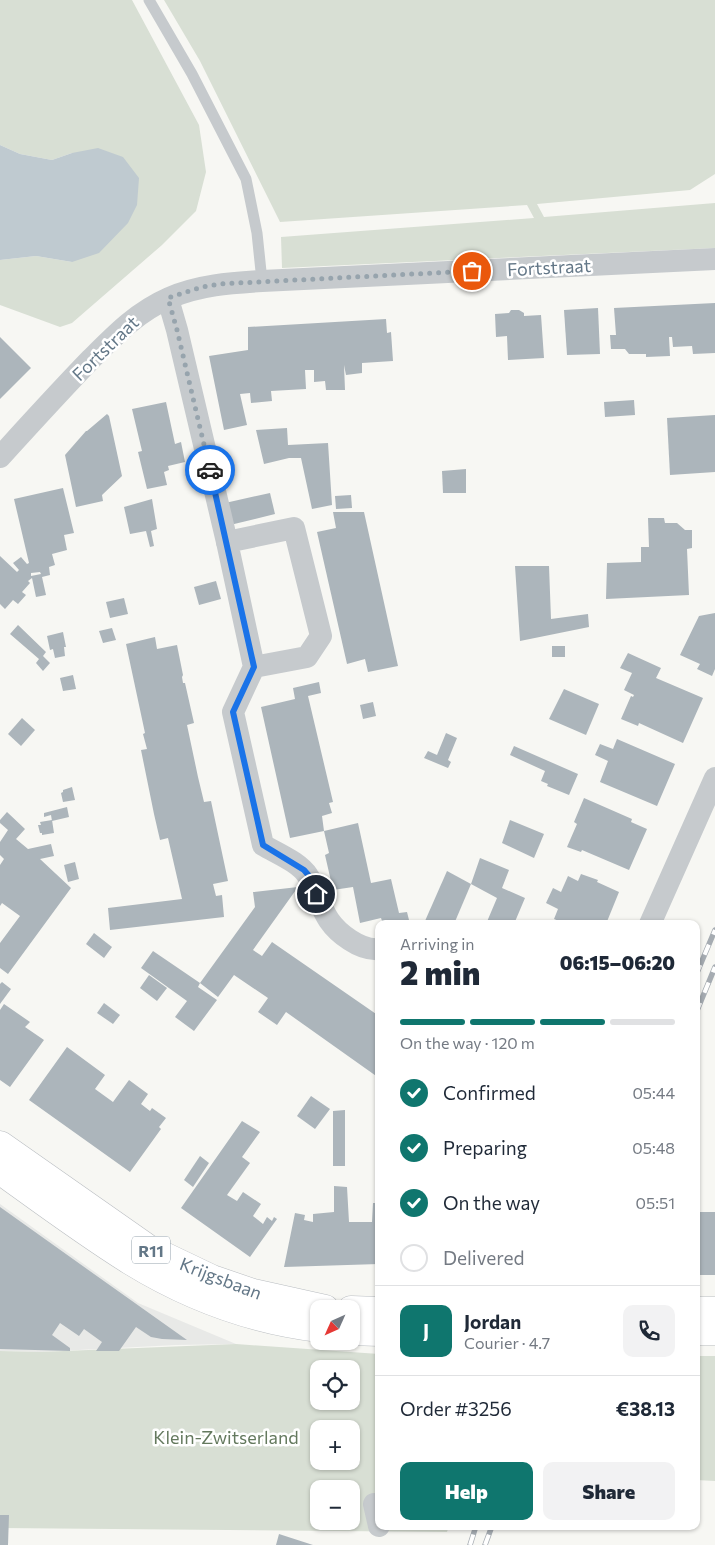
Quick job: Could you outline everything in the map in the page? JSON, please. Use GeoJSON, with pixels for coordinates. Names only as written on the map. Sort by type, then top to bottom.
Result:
{"type":"FeatureCollection","features":[{"type":"Feature","properties":{"kind":"main road","name":"Krijgsbaan"},"geometry":{"type":"LineString","coordinates":[[0,1145],[147,1248],[220,1282],[284,1301],[310,1306]]}},
{"type":"Feature","properties":{"kind":"main road","name":"Krijgsbaan"},"geometry":{"type":"LineString","coordinates":[[0,1170],[111,1248],[170,1283],[208,1300],[254,1315],[310,1327]]}},
{"type":"Feature","properties":{"kind":"main road"},"geometry":{"type":"LineString","coordinates":[[360,1311],[375,1312]]}},
{"type":"Feature","properties":{"kind":"main road"},"geometry":{"type":"LineString","coordinates":[[700,1311],[715,1311]]}},
{"type":"Feature","properties":{"kind":"main road"},"geometry":{"type":"LineString","coordinates":[[360,1331],[375,1332]]}},
{"type":"Feature","properties":{"kind":"main road"},"geometry":{"type":"LineString","coordinates":[[700,1331],[715,1331]]}},
{"type":"Feature","properties":{"kind":"street","name":"Fortstraat"},"geometry":{"type":"LineString","coordinates":[[0,457],[75,375],[122,328],[144,311],[168,298],[202,287],[262,281],[715,259]]}},
{"type":"Feature","properties":{"kind":"street"},"geometry":{"type":"LineString","coordinates":[[168,298],[227,542],[254,667],[233,712],[263,845],[304,870],[310,877],[329,922],[338,932],[358,945],[370,950],[375,949]]}},
{"type":"Feature","properties":{"kind":"street"},"geometry":{"type":"LineString","coordinates":[[227,542],[294,528],[321,636],[307,657],[254,667]]}},
{"type":"Feature","properties":{"kind":"street"},"geometry":{"type":"LineString","coordinates":[[652,920],[715,778]]}},
{"type":"Feature","properties":{"kind":"street"},"geometry":{"type":"LineString","coordinates":[[374,1504],[375,1508]]}},
{"type":"Feature","properties":{"kind":"street"},"geometry":{"type":"LineString","coordinates":[[380,1530],[382,1545]]}},
{"type":"Feature","properties":{"kind":"lane"},"geometry":{"type":"LineString","coordinates":[[150,0],[192,74],[246,179],[257,233],[262,281]]}},
{"type":"Feature","properties":{"kind":"shaded area"},"geometry":{"type":"Polygon","coordinates":[[[0,145],[20,154],[52,160],[72,153],[98,148],[123,157],[139,178],[137,205],[128,223],[99,253],[72,262],[36,256],[0,260],[0,145]]]}},
{"type":"Feature","properties":{"kind":"shaded area"},"geometry":{"type":"Polygon","coordinates":[[[0,1204],[138,1303],[236,1344],[39,1352],[0,1351],[0,1204]]]}},
{"type":"Feature","properties":{"kind":"green space"},"geometry":{"type":"Polygon","coordinates":[[[0,0],[132,0],[199,125],[206,172],[196,211],[162,245],[72,323],[60,327],[0,305],[0,260],[36,256],[72,262],[72,153],[52,160],[20,154],[0,145],[0,0]]]}},
{"type":"Feature","properties":{"kind":"green space"},"geometry":{"type":"Polygon","coordinates":[[[164,0],[715,0],[715,174],[690,190],[537,204],[544,217],[715,203],[715,248],[282,268],[281,237],[534,218],[527,205],[280,222],[200,61],[164,0]]]}},
{"type":"Feature","properties":{"kind":"green space","name":"Klein-Zwitserland"},"geometry":{"type":"Polygon","coordinates":[[[236,1344],[375,1354],[375,1530],[448,1530],[447,1532],[0,1528],[0,1351],[39,1352],[236,1344]]]}},
{"type":"Feature","properties":{"kind":"green space"},"geometry":{"type":"Polygon","coordinates":[[[700,1356],[715,1356],[715,1481],[700,1480],[700,1356]]]}},
{"type":"Feature","properties":{"kind":"building"},"geometry":{"type":"Polygon","coordinates":[[[715,303],[715,353],[693,354],[692,346],[673,347],[672,337],[669,337],[670,356],[646,357],[646,354],[629,354],[625,349],[611,349],[610,335],[616,335],[614,308],[715,303]]]}},
{"type":"Feature","properties":{"kind":"building"},"geometry":{"type":"Polygon","coordinates":[[[598,308],[600,354],[567,355],[564,310],[598,308]]]}},
{"type":"Feature","properties":{"kind":"building"},"geometry":{"type":"Polygon","coordinates":[[[511,310],[519,310],[524,313],[524,316],[541,315],[544,358],[508,360],[507,336],[496,337],[495,314],[509,313],[511,310]]]}},
{"type":"Feature","properties":{"kind":"building"},"geometry":{"type":"Polygon","coordinates":[[[386,319],[387,333],[391,332],[393,361],[362,363],[362,373],[346,375],[344,365],[345,390],[326,390],[325,381],[314,382],[314,370],[305,370],[306,389],[271,391],[272,401],[251,403],[250,393],[240,394],[247,425],[224,430],[209,356],[248,350],[248,327],[386,319]]]}},
{"type":"Feature","properties":{"kind":"building"},"geometry":{"type":"Polygon","coordinates":[[[0,337],[31,368],[0,399],[0,337]]]}},
{"type":"Feature","properties":{"kind":"building"},"geometry":{"type":"Polygon","coordinates":[[[634,400],[635,415],[605,417],[604,402],[634,400]]]}},
{"type":"Feature","properties":{"kind":"building"},"geometry":{"type":"Polygon","coordinates":[[[166,402],[175,444],[181,442],[185,462],[168,466],[169,470],[164,472],[167,485],[147,489],[138,452],[142,451],[132,409],[166,402]]]}},
{"type":"Feature","properties":{"kind":"building"},"geometry":{"type":"Polygon","coordinates":[[[107,414],[122,476],[102,495],[103,501],[76,507],[65,455],[86,431],[107,414]]]}},
{"type":"Feature","properties":{"kind":"building"},"geometry":{"type":"Polygon","coordinates":[[[715,415],[715,472],[670,475],[667,418],[715,415]]]}},
{"type":"Feature","properties":{"kind":"building"},"geometry":{"type":"Polygon","coordinates":[[[287,428],[288,445],[328,443],[332,505],[312,509],[301,458],[289,458],[264,464],[256,430],[287,428]]]}},
{"type":"Feature","properties":{"kind":"building"},"geometry":{"type":"Polygon","coordinates":[[[466,469],[466,493],[443,493],[442,471],[466,469]]]}},
{"type":"Feature","properties":{"kind":"building"},"geometry":{"type":"Polygon","coordinates":[[[63,488],[74,533],[64,535],[67,550],[52,554],[55,565],[49,567],[50,575],[42,577],[46,595],[36,597],[32,578],[28,581],[30,583],[22,592],[26,595],[18,604],[13,600],[5,609],[0,604],[0,556],[17,572],[19,570],[13,563],[21,557],[27,564],[29,563],[14,499],[63,488]],[[40,572],[31,573],[31,576],[41,574],[40,572]]]}},
{"type":"Feature","properties":{"kind":"building"},"geometry":{"type":"Polygon","coordinates":[[[270,493],[275,514],[230,525],[225,503],[270,493]]]}},
{"type":"Feature","properties":{"kind":"building"},"geometry":{"type":"Polygon","coordinates":[[[351,495],[352,508],[336,509],[335,496],[351,495]]]}},
{"type":"Feature","properties":{"kind":"building"},"geometry":{"type":"Polygon","coordinates":[[[152,499],[157,529],[151,531],[154,546],[150,547],[146,531],[130,534],[124,507],[152,499]]]}},
{"type":"Feature","properties":{"kind":"building"},"geometry":{"type":"Polygon","coordinates":[[[333,512],[364,512],[398,666],[368,672],[365,659],[347,664],[317,532],[336,528],[333,512]]]}},
{"type":"Feature","properties":{"kind":"building"},"geometry":{"type":"Polygon","coordinates":[[[648,518],[664,518],[665,523],[677,523],[685,530],[692,530],[692,548],[687,549],[689,595],[606,599],[607,563],[641,562],[641,547],[649,547],[648,518]]]}},
{"type":"Feature","properties":{"kind":"building"},"geometry":{"type":"Polygon","coordinates":[[[515,566],[549,566],[551,619],[588,614],[589,627],[520,641],[515,566]]]}},
{"type":"Feature","properties":{"kind":"building"},"geometry":{"type":"Polygon","coordinates":[[[216,581],[221,599],[199,605],[194,587],[216,581]]]}},
{"type":"Feature","properties":{"kind":"building"},"geometry":{"type":"Polygon","coordinates":[[[124,598],[128,614],[110,618],[106,602],[124,598]]]}},
{"type":"Feature","properties":{"kind":"building"},"geometry":{"type":"Polygon","coordinates":[[[715,613],[715,669],[712,676],[697,669],[700,664],[680,655],[699,616],[715,613]]]}},
{"type":"Feature","properties":{"kind":"building"},"geometry":{"type":"Polygon","coordinates":[[[18,625],[46,652],[43,656],[50,663],[43,671],[36,663],[39,659],[10,634],[18,625]]]}},
{"type":"Feature","properties":{"kind":"building"},"geometry":{"type":"Polygon","coordinates":[[[112,628],[116,640],[103,643],[99,631],[112,628]]]}},
{"type":"Feature","properties":{"kind":"building"},"geometry":{"type":"Polygon","coordinates":[[[63,632],[66,647],[64,647],[65,656],[55,658],[53,649],[50,650],[47,636],[63,632]]]}},
{"type":"Feature","properties":{"kind":"building"},"geometry":{"type":"Polygon","coordinates":[[[155,637],[157,649],[177,645],[183,683],[185,683],[194,723],[187,725],[198,777],[204,802],[211,801],[228,881],[213,884],[216,896],[222,895],[224,917],[110,930],[108,908],[182,899],[168,838],[160,840],[154,814],[141,750],[147,749],[143,734],[145,733],[126,644],[155,637]]]}},
{"type":"Feature","properties":{"kind":"building"},"geometry":{"type":"Polygon","coordinates":[[[552,646],[565,646],[565,657],[552,657],[552,646]]]}},
{"type":"Feature","properties":{"kind":"building"},"geometry":{"type":"Polygon","coordinates":[[[628,653],[661,668],[656,678],[703,698],[683,743],[639,723],[638,726],[621,719],[631,696],[633,697],[634,695],[624,690],[632,673],[620,668],[628,653]]]}},
{"type":"Feature","properties":{"kind":"building"},"geometry":{"type":"Polygon","coordinates":[[[73,675],[76,689],[63,691],[60,678],[73,675]]]}},
{"type":"Feature","properties":{"kind":"building"},"geometry":{"type":"Polygon","coordinates":[[[319,682],[321,693],[308,696],[333,802],[329,803],[332,813],[322,816],[324,831],[290,838],[261,707],[295,699],[293,688],[319,682]]]}},
{"type":"Feature","properties":{"kind":"building"},"geometry":{"type":"Polygon","coordinates":[[[564,689],[599,704],[586,735],[549,719],[564,689]]]}},
{"type":"Feature","properties":{"kind":"building"},"geometry":{"type":"Polygon","coordinates":[[[373,702],[376,716],[363,719],[360,705],[373,702]]]}},
{"type":"Feature","properties":{"kind":"building"},"geometry":{"type":"Polygon","coordinates":[[[22,718],[35,730],[21,746],[8,734],[22,718]]]}},
{"type":"Feature","properties":{"kind":"building"},"geometry":{"type":"Polygon","coordinates":[[[446,733],[457,738],[448,760],[451,762],[448,768],[424,758],[428,751],[437,755],[446,733]]]}},
{"type":"Feature","properties":{"kind":"building"},"geometry":{"type":"Polygon","coordinates":[[[617,739],[675,764],[657,806],[600,782],[608,761],[595,755],[600,744],[613,749],[617,739]]]}},
{"type":"Feature","properties":{"kind":"building"},"geometry":{"type":"Polygon","coordinates":[[[514,746],[578,774],[569,795],[547,786],[548,784],[541,781],[545,771],[510,755],[514,746]]]}},
{"type":"Feature","properties":{"kind":"building"},"geometry":{"type":"Polygon","coordinates":[[[72,787],[75,800],[63,802],[61,793],[63,790],[72,787]]]}},
{"type":"Feature","properties":{"kind":"building"},"geometry":{"type":"Polygon","coordinates":[[[584,798],[632,819],[631,822],[647,829],[629,870],[582,850],[581,852],[567,847],[577,824],[574,822],[584,798]]]}},
{"type":"Feature","properties":{"kind":"building"},"geometry":{"type":"Polygon","coordinates":[[[67,807],[69,817],[52,821],[51,815],[44,817],[44,813],[67,807]]]}},
{"type":"Feature","properties":{"kind":"building"},"geometry":{"type":"Polygon","coordinates":[[[7,812],[25,829],[16,839],[28,849],[51,844],[54,856],[40,859],[71,888],[8,974],[0,968],[0,943],[20,916],[2,903],[0,906],[0,865],[4,859],[0,855],[0,842],[8,830],[0,823],[0,820],[7,812]]]}},
{"type":"Feature","properties":{"kind":"building"},"geometry":{"type":"Polygon","coordinates":[[[52,820],[54,833],[42,835],[38,825],[41,825],[40,822],[52,820]]]}},
{"type":"Feature","properties":{"kind":"building"},"geometry":{"type":"Polygon","coordinates":[[[510,820],[544,834],[534,858],[502,843],[510,820]]]}},
{"type":"Feature","properties":{"kind":"building"},"geometry":{"type":"Polygon","coordinates":[[[358,823],[371,883],[391,879],[399,913],[407,912],[409,920],[382,920],[381,918],[360,923],[353,887],[333,890],[325,855],[329,853],[324,831],[358,823]]]}},
{"type":"Feature","properties":{"kind":"building"},"geometry":{"type":"Polygon","coordinates":[[[480,858],[509,870],[502,888],[525,898],[516,920],[488,920],[497,898],[471,884],[480,858]]]}},
{"type":"Feature","properties":{"kind":"building"},"geometry":{"type":"Polygon","coordinates":[[[75,862],[79,879],[68,882],[64,865],[75,862]]]}},
{"type":"Feature","properties":{"kind":"building"},"geometry":{"type":"Polygon","coordinates":[[[447,871],[471,884],[456,920],[425,920],[447,871]]]}},
{"type":"Feature","properties":{"kind":"building"},"geometry":{"type":"Polygon","coordinates":[[[581,874],[598,880],[597,882],[619,892],[608,920],[554,919],[558,909],[546,903],[553,888],[561,892],[568,876],[578,881],[581,874]]]}},
{"type":"Feature","properties":{"kind":"building"},"geometry":{"type":"Polygon","coordinates":[[[298,887],[253,950],[262,956],[272,942],[375,1013],[375,1075],[286,1012],[277,1025],[258,1012],[268,998],[234,975],[218,997],[200,983],[255,907],[253,892],[298,887]]]}},
{"type":"Feature","properties":{"kind":"building"},"geometry":{"type":"Polygon","coordinates":[[[94,933],[112,947],[104,958],[86,944],[94,933]]]}},
{"type":"Feature","properties":{"kind":"building"},"geometry":{"type":"Polygon","coordinates":[[[153,951],[200,983],[198,987],[217,1000],[194,1031],[175,1017],[187,1001],[141,968],[153,951]]]}},
{"type":"Feature","properties":{"kind":"building"},"geometry":{"type":"Polygon","coordinates":[[[149,975],[167,988],[157,1001],[140,988],[149,975]]]}},
{"type":"Feature","properties":{"kind":"building"},"geometry":{"type":"Polygon","coordinates":[[[2,982],[11,989],[0,1004],[0,984],[2,982]]]}},
{"type":"Feature","properties":{"kind":"building"},"geometry":{"type":"Polygon","coordinates":[[[104,1003],[120,1015],[113,1024],[97,1013],[104,1003]]]}},
{"type":"Feature","properties":{"kind":"building"},"geometry":{"type":"Polygon","coordinates":[[[4,1004],[30,1022],[25,1027],[44,1040],[10,1087],[0,1080],[0,1010],[4,1004]]]}},
{"type":"Feature","properties":{"kind":"building"},"geometry":{"type":"Polygon","coordinates":[[[67,1047],[105,1075],[95,1089],[113,1102],[129,1080],[148,1094],[141,1104],[150,1111],[152,1108],[166,1118],[159,1127],[161,1129],[130,1172],[29,1100],[67,1047]]]}},
{"type":"Feature","properties":{"kind":"building"},"geometry":{"type":"Polygon","coordinates":[[[311,1096],[330,1109],[315,1129],[297,1116],[311,1096]]]}},
{"type":"Feature","properties":{"kind":"building"},"geometry":{"type":"Polygon","coordinates":[[[345,1110],[345,1166],[333,1166],[333,1111],[345,1110]]]}},
{"type":"Feature","properties":{"kind":"building"},"geometry":{"type":"Polygon","coordinates":[[[242,1121],[260,1132],[242,1157],[250,1163],[227,1195],[237,1201],[243,1192],[261,1204],[253,1216],[263,1224],[267,1217],[272,1221],[274,1217],[277,1219],[250,1257],[181,1208],[242,1121]]]}},
{"type":"Feature","properties":{"kind":"building"},"geometry":{"type":"Polygon","coordinates":[[[200,1156],[209,1163],[193,1187],[184,1180],[200,1156]]]}},
{"type":"Feature","properties":{"kind":"building"},"geometry":{"type":"Polygon","coordinates":[[[334,1186],[347,1187],[349,1222],[372,1222],[373,1203],[375,1203],[375,1264],[284,1267],[295,1213],[305,1215],[304,1220],[313,1222],[313,1214],[334,1212],[334,1186]]]}},
{"type":"Feature","properties":{"kind":"building"},"geometry":{"type":"Polygon","coordinates":[[[0,1207],[187,1340],[151,1337],[136,1327],[119,1351],[96,1351],[102,1342],[84,1329],[79,1336],[60,1323],[52,1335],[70,1348],[70,1351],[0,1349],[0,1207]]]}},
{"type":"Feature","properties":{"kind":"building"},"geometry":{"type":"Polygon","coordinates":[[[700,1212],[715,1212],[715,1275],[700,1275],[700,1212]]]}},
{"type":"Feature","properties":{"kind":"building"},"geometry":{"type":"Polygon","coordinates":[[[0,1515],[9,1515],[8,1545],[0,1545],[0,1515]]]}},
{"type":"Feature","properties":{"kind":"building"},"geometry":{"type":"Polygon","coordinates":[[[279,1534],[313,1545],[276,1545],[279,1534]]]}},
{"type":"Feature","properties":{"kind":"railway"},"geometry":{"type":"LineString","coordinates":[[700,966],[715,930]]}},
{"type":"Feature","properties":{"kind":"railway"},"geometry":{"type":"LineString","coordinates":[[700,1003],[715,967]]}},
{"type":"Feature","properties":{"kind":"railway"},"geometry":{"type":"LineString","coordinates":[[470,1545],[475,1530]]}},
{"type":"Feature","properties":{"kind":"railway"},"geometry":{"type":"LineString","coordinates":[[485,1545],[491,1530]]}},
{"type":"Feature","properties":{"kind":"way so far"},"geometry":{"type":"LineString","coordinates":[[210,470],[168,298],[202,287],[219,284],[472,271]]}},
{"type":"Feature","properties":{"kind":"route"},"geometry":{"type":"LineString","coordinates":[[210,470],[254,667],[233,712],[263,845],[304,870],[310,877],[316,894]]}}]}
